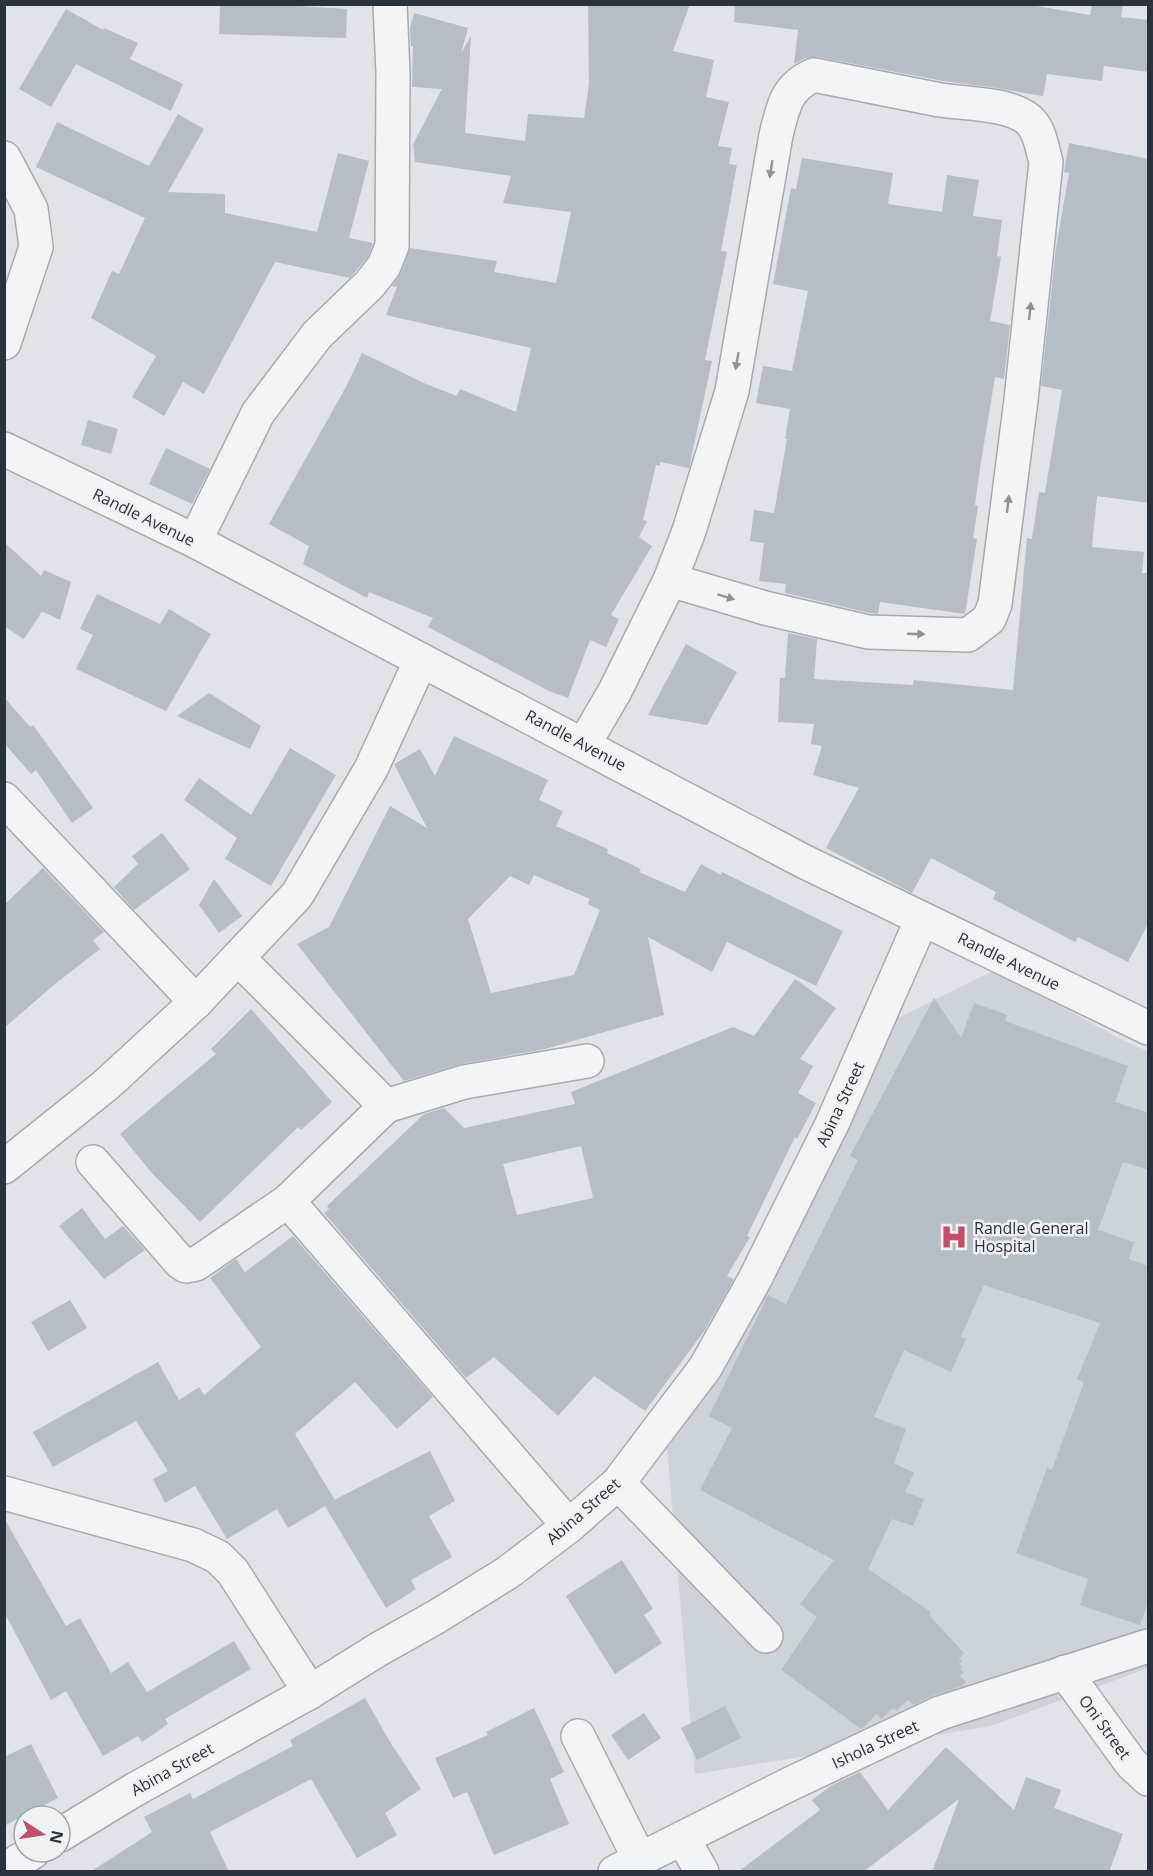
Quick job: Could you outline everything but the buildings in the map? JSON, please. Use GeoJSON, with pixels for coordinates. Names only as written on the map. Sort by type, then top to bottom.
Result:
{"type":"FeatureCollection","features":[{"type":"Feature","properties":{"kind":"street"},"geometry":{"type":"LineString","coordinates":[[195,541],[258,413],[317,335],[370,284],[384,266],[392,246],[393,84],[390,4]]}},
{"type":"Feature","properties":{"kind":"street"},"geometry":{"type":"LineString","coordinates":[[584,744],[615,691],[670,580],[689,531],[732,391],[776,135],[782,111],[791,90],[800,81],[814,75],[942,100],[1004,109],[1020,114],[1030,121],[1037,132],[1046,162],[1020,411],[995,604],[989,619],[968,635],[868,632],[765,608],[670,580]]}},
{"type":"Feature","properties":{"kind":"street"},"geometry":{"type":"LineString","coordinates":[[4,158],[31,209],[36,247],[4,343]]}},
{"type":"Feature","properties":{"kind":"street","name":"Randle Avenue"},"geometry":{"type":"LineString","coordinates":[[4,449],[195,541],[803,861],[1149,1028]]}},
{"type":"Feature","properties":{"kind":"street"},"geometry":{"type":"LineString","coordinates":[[4,1167],[106,1085],[196,1002],[297,895],[372,769],[421,660]]}},
{"type":"Feature","properties":{"kind":"street"},"geometry":{"type":"LineString","coordinates":[[4,799],[196,1002]]}},
{"type":"Feature","properties":{"kind":"street","name":"Abina Street"},"geometry":{"type":"LineString","coordinates":[[72,1828],[134,1790],[310,1692],[379,1648],[436,1617],[507,1573],[569,1526],[618,1482],[705,1368],[755,1280],[832,1124],[922,919]]}},
{"type":"Feature","properties":{"kind":"street"},"geometry":{"type":"LineString","coordinates":[[238,958],[386,1106]]}},
{"type":"Feature","properties":{"kind":"street"},"geometry":{"type":"LineString","coordinates":[[93,1162],[172,1255],[186,1266],[196,1264],[288,1202],[386,1106],[464,1082],[587,1061]]}},
{"type":"Feature","properties":{"kind":"street"},"geometry":{"type":"LineString","coordinates":[[288,1202],[569,1526]]}},
{"type":"Feature","properties":{"kind":"street"},"geometry":{"type":"LineString","coordinates":[[618,1482],[766,1636]]}},
{"type":"Feature","properties":{"kind":"street"},"geometry":{"type":"LineString","coordinates":[[4,1493],[193,1545],[218,1557],[233,1572],[310,1692]]}},
{"type":"Feature","properties":{"kind":"street","name":"Ishola Street"},"geometry":{"type":"LineString","coordinates":[[627,1865],[940,1713],[1149,1646]]}},
{"type":"Feature","properties":{"kind":"street","name":"Oni Street"},"geometry":{"type":"LineString","coordinates":[[1065,1672],[1131,1762],[1149,1779]]}},
{"type":"Feature","properties":{"kind":"street"},"geometry":{"type":"LineString","coordinates":[[578,1736],[627,1865]]}},
{"type":"Feature","properties":{"kind":"street"},"geometry":{"type":"LineString","coordinates":[[683,1839],[702,1872]]}},
{"type":"Feature","properties":{"kind":"shaded area","name":"Randle General Hospital"},"geometry":{"type":"Polygon","coordinates":[[[995,970],[1124,1041],[1148,1051],[1148,1668],[991,1726],[695,1774],[665,1423],[865,1034],[995,970]]]}},
{"type":"Feature","properties":{"kind":"place","name":"Randle General Hospital"},"geometry":{"type":"Point","coordinates":[954,1237]}}]}
